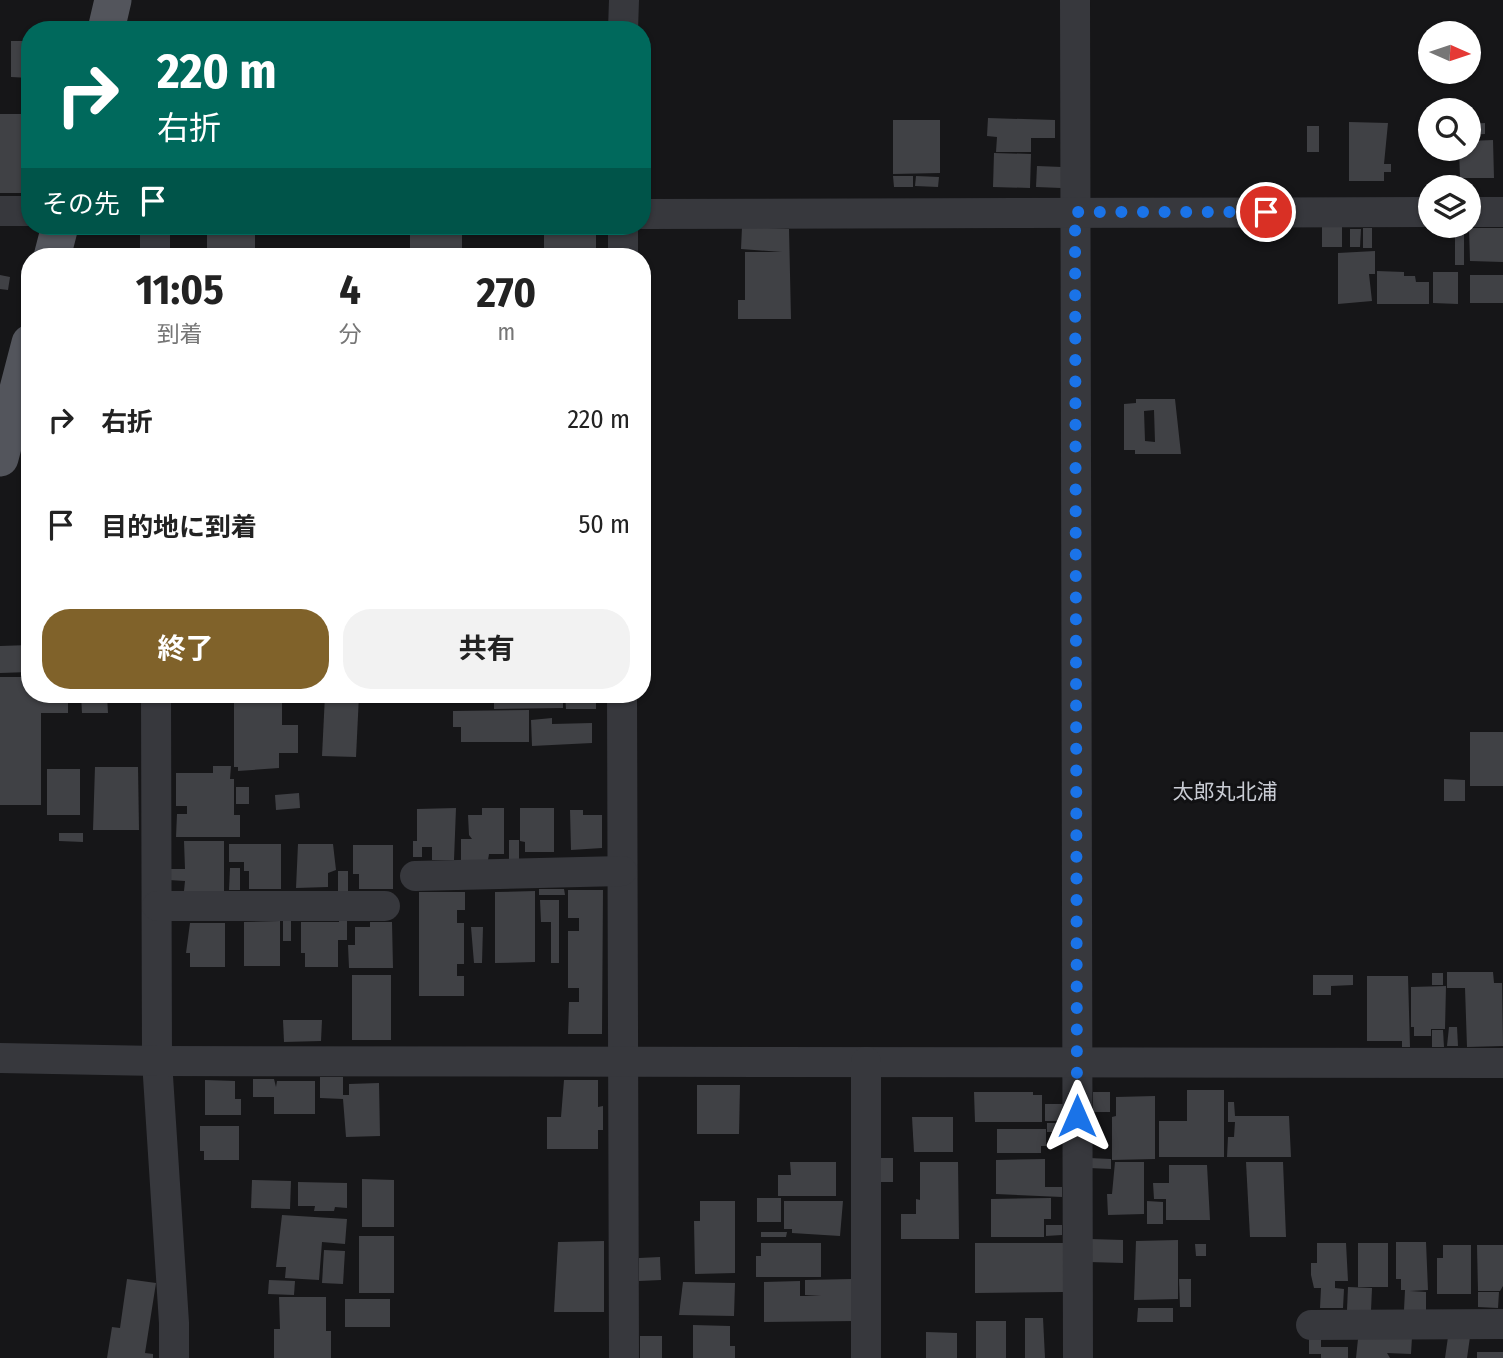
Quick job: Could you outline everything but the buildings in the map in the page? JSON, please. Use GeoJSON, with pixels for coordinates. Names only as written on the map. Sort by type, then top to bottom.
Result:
{"type":"FeatureCollection","features":[{"type":"Feature","properties":{"kind":"main road"},"geometry":{"type":"LineString","coordinates":[[108,21],[113,0]]}},
{"type":"Feature","properties":{"kind":"main road"},"geometry":{"type":"LineString","coordinates":[[0,458],[21,378]]}},
{"type":"Feature","properties":{"kind":"street"},"geometry":{"type":"LineString","coordinates":[[624,0],[624,21]]}},
{"type":"Feature","properties":{"kind":"street"},"geometry":{"type":"LineString","coordinates":[[1074,0],[1078,1358]]}},
{"type":"Feature","properties":{"kind":"street"},"geometry":{"type":"LineString","coordinates":[[0,211],[21,211]]}},
{"type":"Feature","properties":{"kind":"street"},"geometry":{"type":"LineString","coordinates":[[651,214],[1418,212]]}},
{"type":"Feature","properties":{"kind":"street"},"geometry":{"type":"LineString","coordinates":[[1481,212],[1503,212]]}},
{"type":"Feature","properties":{"kind":"street"},"geometry":{"type":"LineString","coordinates":[[156,703],[157,1061],[174,1358]]}},
{"type":"Feature","properties":{"kind":"street"},"geometry":{"type":"LineString","coordinates":[[622,703],[624,1358]]}},
{"type":"Feature","properties":{"kind":"street"},"geometry":{"type":"LineString","coordinates":[[415,876],[622,871]]}},
{"type":"Feature","properties":{"kind":"street"},"geometry":{"type":"LineString","coordinates":[[157,906],[385,906]]}},
{"type":"Feature","properties":{"kind":"street"},"geometry":{"type":"LineString","coordinates":[[0,1058],[157,1061],[1503,1063]]}},
{"type":"Feature","properties":{"kind":"street"},"geometry":{"type":"LineString","coordinates":[[866,1062],[866,1358]]}},
{"type":"Feature","properties":{"kind":"street"},"geometry":{"type":"LineString","coordinates":[[1311,1325],[1503,1324]]}},
{"type":"Feature","properties":{"kind":"district","name":"太郎丸北浦"},"geometry":{"type":"Point","coordinates":[1225,792]}},
{"type":"Feature","properties":{"kind":"route"},"geometry":{"type":"LineString","coordinates":[[1077,1116],[1075,212],[1266,212]]}}]}
